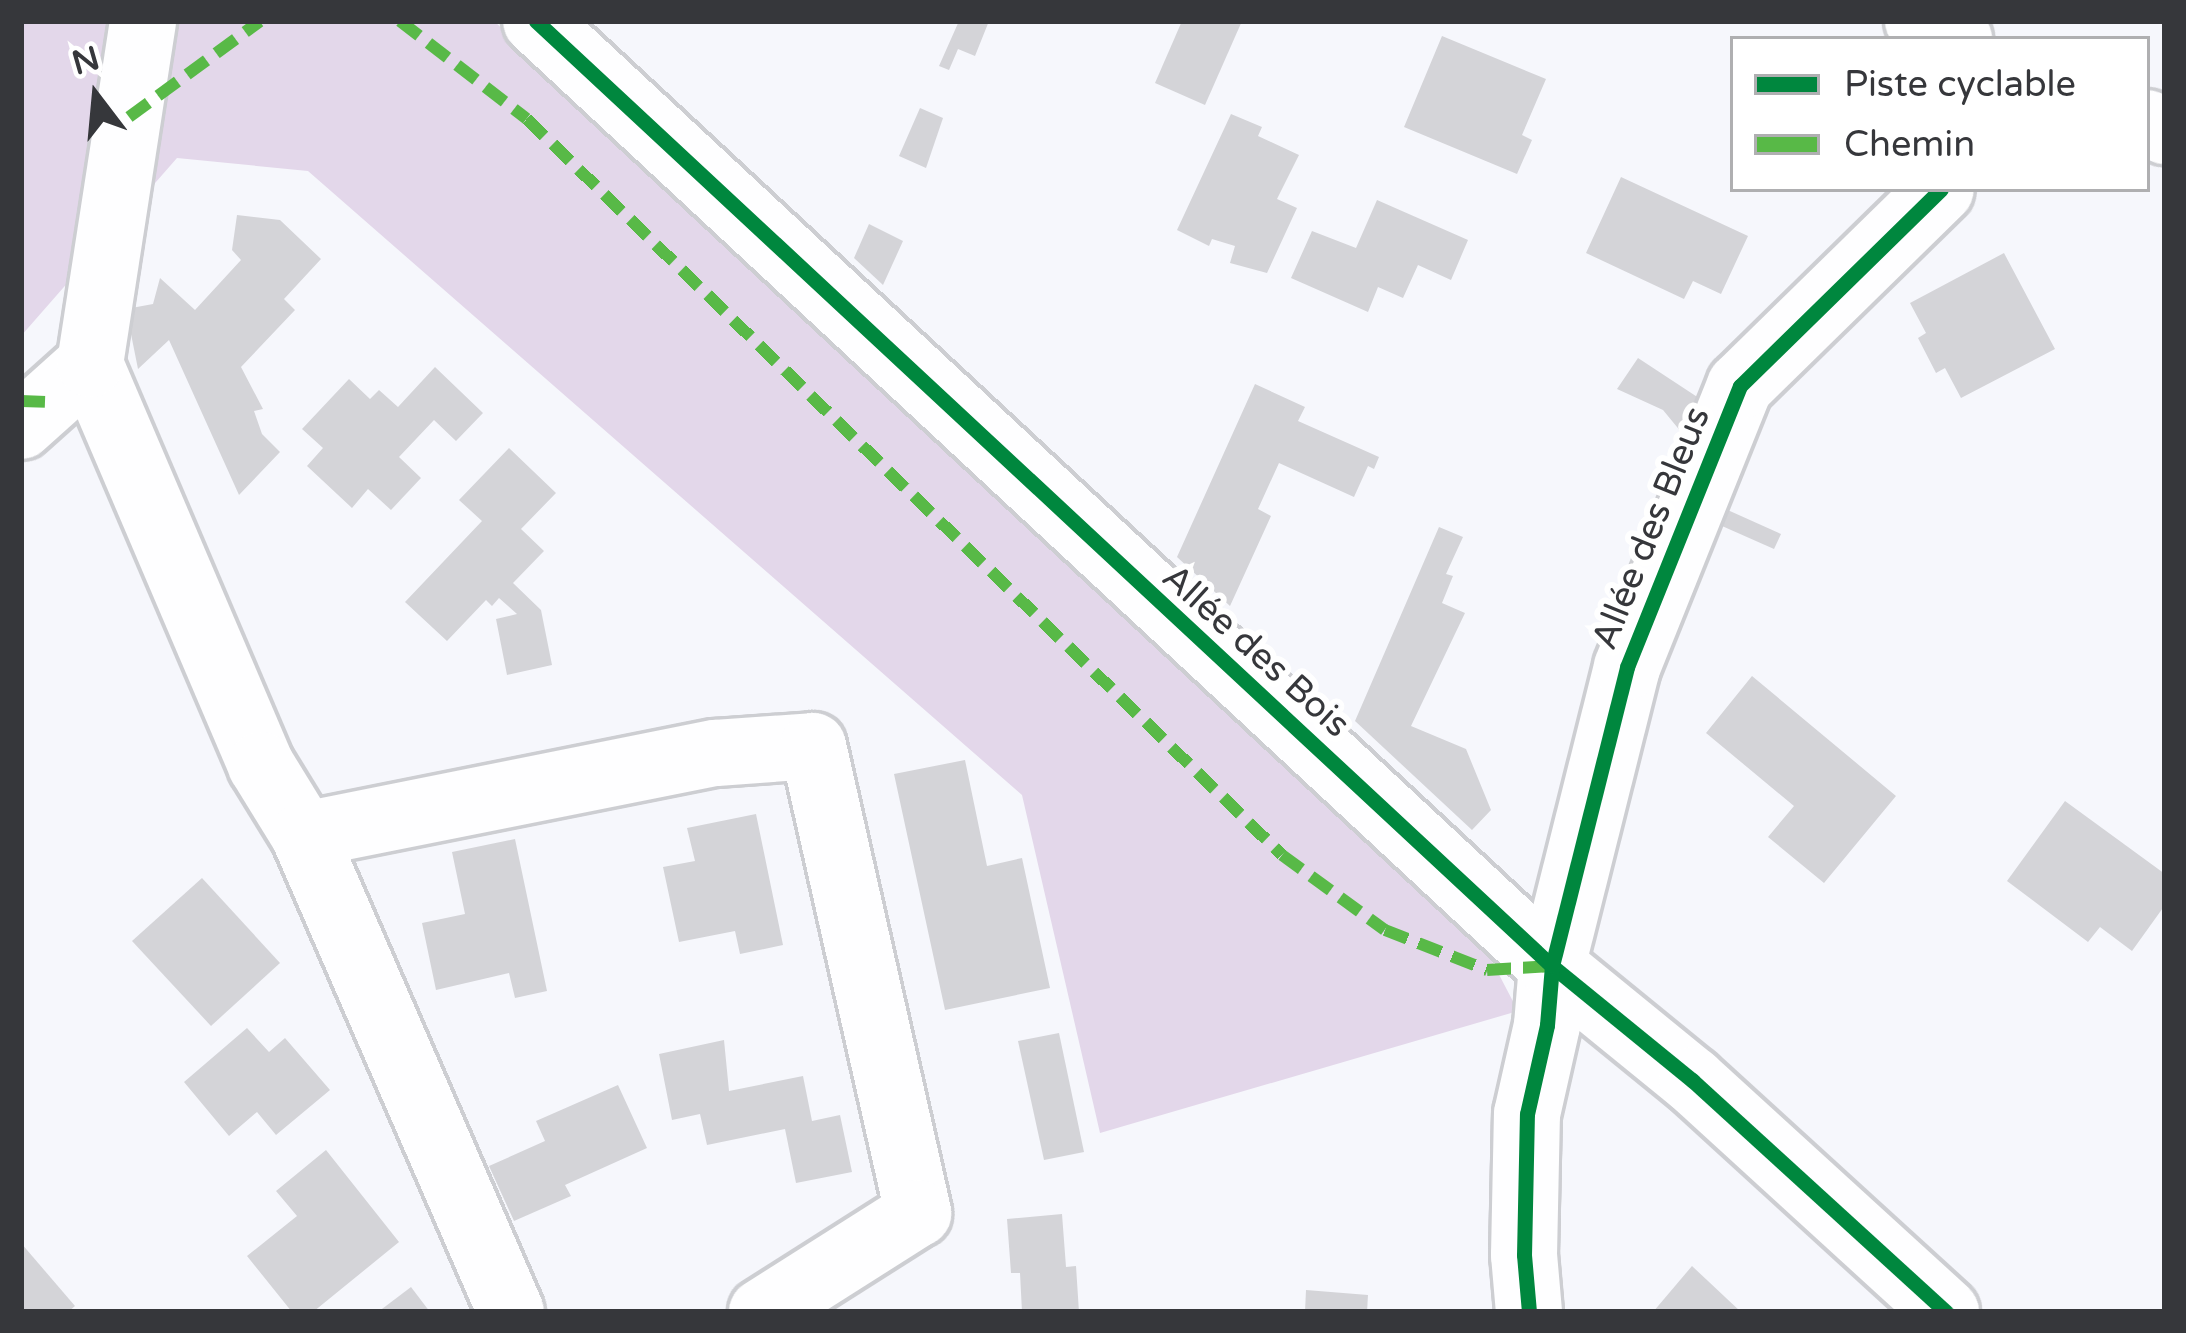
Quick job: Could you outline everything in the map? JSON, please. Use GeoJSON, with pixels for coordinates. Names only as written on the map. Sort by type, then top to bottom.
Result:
{"type":"FeatureCollection","features":[{"type":"Feature","properties":{"kind":"street"},"geometry":{"type":"LineString","coordinates":[[143,21],[90,364],[261,765],[304,835],[511,1312]]}},
{"type":"Feature","properties":{"kind":"street","name":"Allée des Bois"},"geometry":{"type":"LineString","coordinates":[[536,21],[1552,966],[1692,1080],[1946,1312]]}},
{"type":"Feature","properties":{"kind":"street"},"geometry":{"type":"LineString","coordinates":[[1918,21],[1952,36]]}},
{"type":"Feature","properties":{"kind":"street","name":"Allée des Bleus"},"geometry":{"type":"LineString","coordinates":[[1529,1312],[1524,1255],[1528,1114],[1547,1025],[1552,966],[1627,667],[1740,386],[1938,192]]}},
{"type":"Feature","properties":{"kind":"street"},"geometry":{"type":"LineString","coordinates":[[21,426],[90,364]]}},
{"type":"Feature","properties":{"kind":"street"},"geometry":{"type":"LineString","coordinates":[[304,835],[716,753],[813,746],[918,1214],[762,1312]]}},
{"type":"Feature","properties":{"kind":"shaded area"},"geometry":{"type":"Polygon","coordinates":[[[21,21],[494,21],[1482,942],[1518,1011],[1100,1133],[1022,795],[308,171],[177,158],[21,336],[21,21]]]}},
{"type":"Feature","properties":{"kind":"building"},"geometry":{"type":"Polygon","coordinates":[[[959,21],[989,21],[975,56],[958,49],[949,70],[939,66],[959,21]]]}},
{"type":"Feature","properties":{"kind":"building"},"geometry":{"type":"Polygon","coordinates":[[[1182,21],[1242,21],[1205,105],[1155,83],[1182,21]]]}},
{"type":"Feature","properties":{"kind":"building"},"geometry":{"type":"Polygon","coordinates":[[[1442,36],[1546,79],[1522,135],[1532,140],[1517,174],[1404,127],[1442,36]]]}},
{"type":"Feature","properties":{"kind":"building"},"geometry":{"type":"Polygon","coordinates":[[[920,108],[943,118],[926,168],[899,156],[920,108]]]}},
{"type":"Feature","properties":{"kind":"building"},"geometry":{"type":"Polygon","coordinates":[[[1231,114],[1262,127],[1258,136],[1299,155],[1277,199],[1297,208],[1267,273],[1230,263],[1235,246],[1212,239],[1209,246],[1177,230],[1231,114]]]}},
{"type":"Feature","properties":{"kind":"building"},"geometry":{"type":"Polygon","coordinates":[[[1621,177],[1748,236],[1721,294],[1693,281],[1684,299],[1586,253],[1621,177]]]}},
{"type":"Feature","properties":{"kind":"building"},"geometry":{"type":"Polygon","coordinates":[[[1377,200],[1468,240],[1451,280],[1418,265],[1403,298],[1378,287],[1368,312],[1291,278],[1312,231],[1356,248],[1377,200]]]}},
{"type":"Feature","properties":{"kind":"building"},"geometry":{"type":"Polygon","coordinates":[[[237,215],[280,220],[321,259],[284,299],[295,310],[241,367],[263,409],[254,411],[262,434],[280,452],[239,495],[169,340],[138,369],[126,309],[153,304],[160,278],[195,310],[241,260],[232,250],[237,215]]]}},
{"type":"Feature","properties":{"kind":"building"},"geometry":{"type":"Polygon","coordinates":[[[869,224],[903,241],[883,285],[854,258],[869,224]]]}},
{"type":"Feature","properties":{"kind":"building"},"geometry":{"type":"Polygon","coordinates":[[[2004,253],[2055,349],[1961,398],[1945,368],[1936,373],[1918,338],[1926,333],[1910,303],[2004,253]]]}},
{"type":"Feature","properties":{"kind":"building"},"geometry":{"type":"Polygon","coordinates":[[[1638,358],[1711,406],[1691,444],[1663,410],[1617,389],[1638,358]]]}},
{"type":"Feature","properties":{"kind":"building"},"geometry":{"type":"Polygon","coordinates":[[[435,367],[483,413],[456,441],[434,420],[399,457],[421,478],[391,510],[368,489],[352,508],[307,466],[323,448],[302,429],[349,379],[370,399],[379,390],[398,407],[435,367]]]}},
{"type":"Feature","properties":{"kind":"building"},"geometry":{"type":"Polygon","coordinates":[[[1255,384],[1305,407],[1298,421],[1379,457],[1374,469],[1368,466],[1354,497],[1279,463],[1258,509],[1271,516],[1230,606],[1177,557],[1255,384]]]}},
{"type":"Feature","properties":{"kind":"building"},"geometry":{"type":"Polygon","coordinates":[[[509,448],[556,493],[521,529],[544,551],[513,583],[541,610],[552,665],[507,675],[496,619],[517,614],[499,598],[492,606],[486,600],[447,641],[405,602],[482,521],[459,500],[509,448]]]}},
{"type":"Feature","properties":{"kind":"building"},"geometry":{"type":"Polygon","coordinates":[[[1721,507],[1781,534],[1774,549],[1713,522],[1721,507]]]}},
{"type":"Feature","properties":{"kind":"building"},"geometry":{"type":"Polygon","coordinates":[[[1439,527],[1463,537],[1446,574],[1453,576],[1442,603],[1465,613],[1411,726],[1466,749],[1491,810],[1472,830],[1355,721],[1439,527]]]}},
{"type":"Feature","properties":{"kind":"building"},"geometry":{"type":"Polygon","coordinates":[[[1752,676],[1896,796],[1824,883],[1768,837],[1794,806],[1706,733],[1752,676]]]}},
{"type":"Feature","properties":{"kind":"building"},"geometry":{"type":"Polygon","coordinates":[[[965,760],[987,866],[1022,858],[1050,988],[945,1010],[894,774],[965,760]]]}},
{"type":"Feature","properties":{"kind":"building"},"geometry":{"type":"Polygon","coordinates":[[[2065,801],[2165,874],[2165,905],[2132,951],[2100,927],[2088,942],[2007,881],[2065,801]]]}},
{"type":"Feature","properties":{"kind":"building"},"geometry":{"type":"Polygon","coordinates":[[[756,814],[783,945],[740,954],[735,931],[679,942],[663,867],[695,861],[687,828],[756,814]]]}},
{"type":"Feature","properties":{"kind":"building"},"geometry":{"type":"Polygon","coordinates":[[[515,839],[547,991],[515,998],[509,973],[436,990],[422,923],[465,914],[452,852],[515,839]]]}},
{"type":"Feature","properties":{"kind":"building"},"geometry":{"type":"Polygon","coordinates":[[[202,878],[280,963],[211,1026],[132,941],[202,878]]]}},
{"type":"Feature","properties":{"kind":"building"},"geometry":{"type":"Polygon","coordinates":[[[247,1028],[269,1052],[285,1038],[330,1090],[276,1135],[257,1112],[229,1136],[184,1082],[247,1028]]]}},
{"type":"Feature","properties":{"kind":"building"},"geometry":{"type":"Polygon","coordinates":[[[1059,1033],[1084,1152],[1044,1160],[1018,1041],[1059,1033]]]}},
{"type":"Feature","properties":{"kind":"building"},"geometry":{"type":"Polygon","coordinates":[[[724,1040],[729,1091],[803,1076],[812,1121],[840,1115],[852,1172],[796,1183],[785,1129],[707,1145],[700,1114],[672,1120],[659,1054],[724,1040]]]}},
{"type":"Feature","properties":{"kind":"building"},"geometry":{"type":"Polygon","coordinates":[[[618,1085],[647,1148],[565,1185],[571,1196],[514,1221],[489,1166],[545,1141],[536,1121],[618,1085]]]}},
{"type":"Feature","properties":{"kind":"building"},"geometry":{"type":"Polygon","coordinates":[[[326,1150],[399,1242],[313,1312],[292,1312],[247,1256],[297,1216],[276,1191],[326,1150]]]}},
{"type":"Feature","properties":{"kind":"building"},"geometry":{"type":"Polygon","coordinates":[[[1062,1214],[1066,1267],[1076,1266],[1079,1312],[1022,1312],[1020,1273],[1011,1273],[1007,1219],[1062,1214]]]}},
{"type":"Feature","properties":{"kind":"building"},"geometry":{"type":"Polygon","coordinates":[[[21,1243],[75,1306],[68,1312],[21,1312],[21,1243]]]}},
{"type":"Feature","properties":{"kind":"building"},"geometry":{"type":"Polygon","coordinates":[[[1692,1266],[1741,1312],[1653,1312],[1692,1266]]]}},
{"type":"Feature","properties":{"kind":"building"},"geometry":{"type":"Polygon","coordinates":[[[411,1287],[430,1312],[378,1312],[411,1287]]]}},
{"type":"Feature","properties":{"kind":"building"},"geometry":{"type":"Polygon","coordinates":[[[1306,1290],[1368,1295],[1367,1312],[1305,1312],[1306,1290]]]}},
{"type":"Feature","properties":{"kind":"marked path"},"geometry":{"type":"LineString","coordinates":[[129,117],[260,21]]}},
{"type":"Feature","properties":{"kind":"marked path"},"geometry":{"type":"LineString","coordinates":[[400,21],[527,119],[1282,855],[1385,930],[1487,970],[1552,966]]}},
{"type":"Feature","properties":{"kind":"marked path"},"geometry":{"type":"LineString","coordinates":[[21,401],[46,402]]}},
{"type":"Feature","properties":{"kind":"cycle path"},"geometry":{"type":"LineString","coordinates":[[536,21],[1552,966],[1692,1080],[1946,1312]]}},
{"type":"Feature","properties":{"kind":"cycle path"},"geometry":{"type":"LineString","coordinates":[[1529,1312],[1524,1255],[1527,1114],[1547,1025],[1552,966],[1627,667],[1740,386],[1938,192]]}}]}
